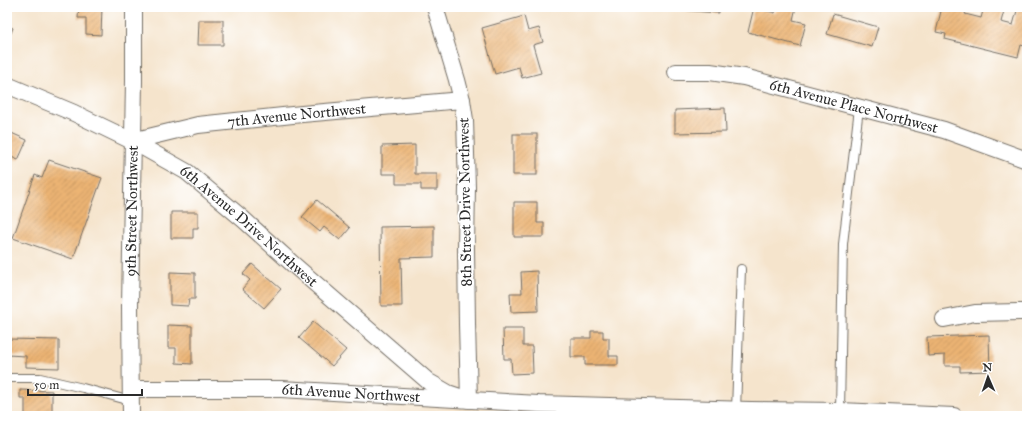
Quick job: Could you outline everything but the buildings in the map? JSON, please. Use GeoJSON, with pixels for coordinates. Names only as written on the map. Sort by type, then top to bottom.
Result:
{"type":"FeatureCollection","features":[{"type":"Feature","properties":{"kind":"street","name":"9th Street Northwest"},"geometry":{"type":"LineString","coordinates":[[131,402],[130,306],[134,7]]}},
{"type":"Feature","properties":{"kind":"street","name":"8th Street Drive Northwest"},"geometry":{"type":"LineString","coordinates":[[435,7],[458,80],[466,120],[466,248],[469,400]]}},
{"type":"Feature","properties":{"kind":"street","name":"6th Avenue Place Northwest"},"geometry":{"type":"LineString","coordinates":[[676,72],[710,72],[744,77],[944,130],[1027,160]]}},
{"type":"Feature","properties":{"kind":"street","name":"6th Avenue Drive Northwest"},"geometry":{"type":"LineString","coordinates":[[7,85],[74,113],[132,141],[187,172],[243,219],[294,266],[429,382],[448,393],[469,400]]}},
{"type":"Feature","properties":{"kind":"street","name":"7th Avenue Northwest"},"geometry":{"type":"LineString","coordinates":[[132,141],[198,125],[462,100]]}},
{"type":"Feature","properties":{"kind":"street"},"geometry":{"type":"LineString","coordinates":[[944,319],[975,313],[1027,312]]}},
{"type":"Feature","properties":{"kind":"street","name":"6th Avenue Northwest"},"geometry":{"type":"LineString","coordinates":[[131,402],[215,388],[281,389],[539,404],[745,412],[840,411],[954,416]]}},
{"type":"Feature","properties":{"kind":"lane"},"geometry":{"type":"LineString","coordinates":[[840,411],[843,244],[859,108]]}},
{"type":"Feature","properties":{"kind":"lane"},"geometry":{"type":"LineString","coordinates":[[741,269],[745,412]]}},
{"type":"Feature","properties":{"kind":"lane"},"geometry":{"type":"LineString","coordinates":[[7,378],[40,378],[83,388],[131,402]]}}]}
